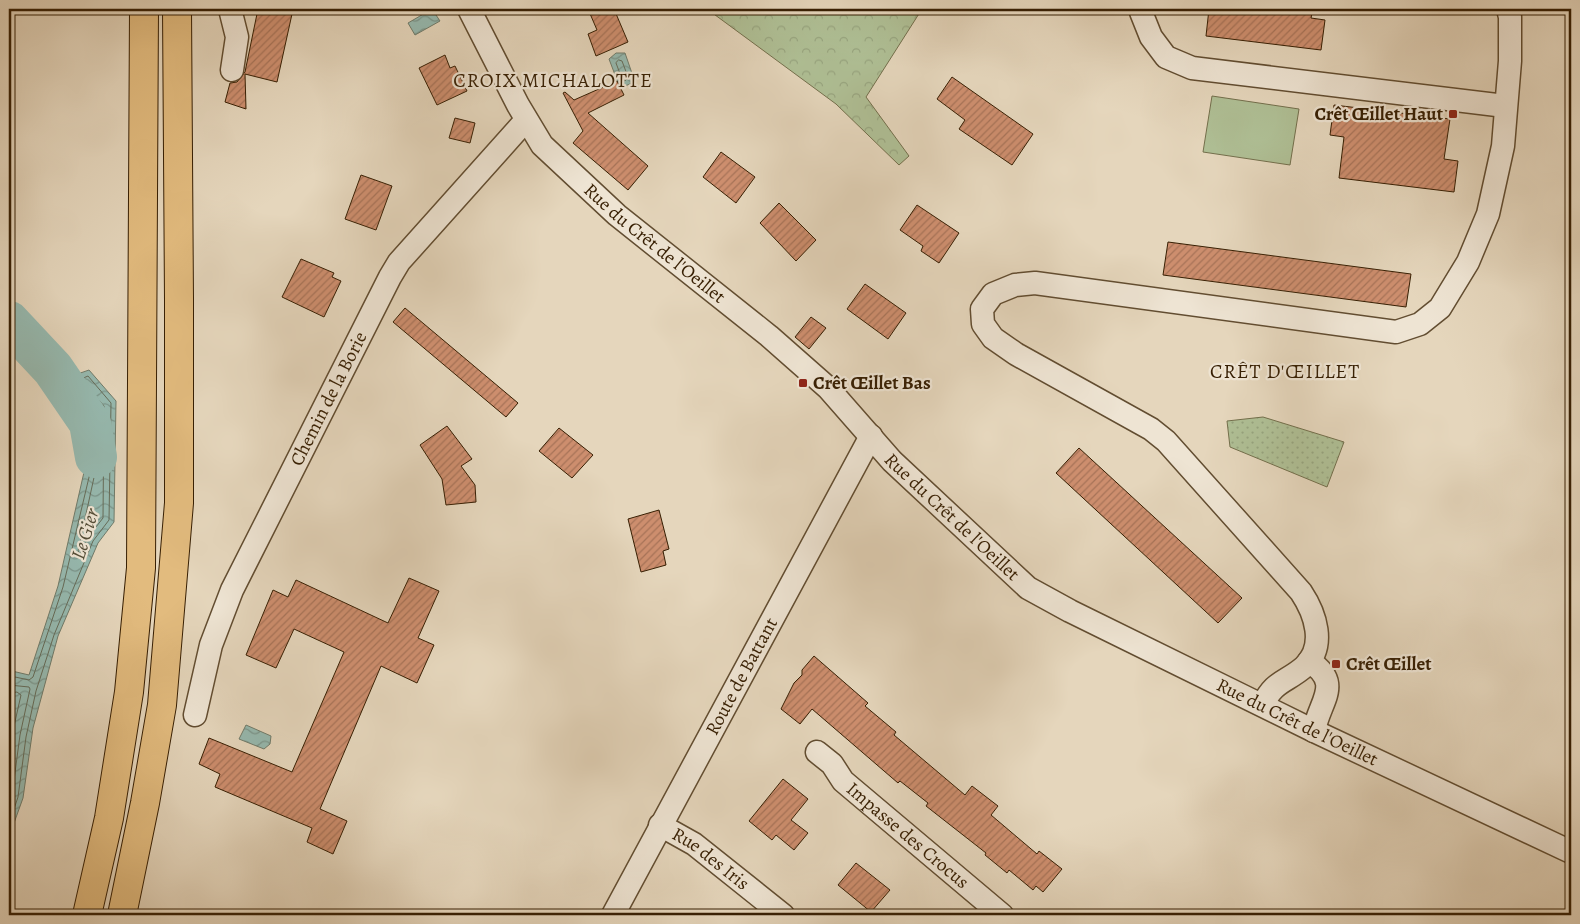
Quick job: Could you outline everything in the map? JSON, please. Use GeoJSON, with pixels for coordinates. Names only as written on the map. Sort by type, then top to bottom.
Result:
{"type":"FeatureCollection","features":[{"type":"Feature","properties":{"kind":"main road"},"geometry":{"type":"LineString","coordinates":[[87,915],[110,818],[129,692],[141,568],[144,9]]}},
{"type":"Feature","properties":{"kind":"main road"},"geometry":{"type":"LineString","coordinates":[[122,915],[145,803],[162,705],[179,503],[177,9]]}},
{"type":"Feature","properties":{"kind":"street"},"geometry":{"type":"LineString","coordinates":[[230,9],[237,37],[232,70]]}},
{"type":"Feature","properties":{"kind":"street","name":"Rue du Crêt de l'Oeillet"},"geometry":{"type":"LineString","coordinates":[[469,9],[526,120],[542,144],[584,186],[617,215],[791,354],[828,388],[892,461],[1028,588],[1070,611],[1314,731],[1571,852]]}},
{"type":"Feature","properties":{"kind":"street"},"geometry":{"type":"LineString","coordinates":[[1142,9],[1141,12],[1151,37],[1166,57],[1192,68],[1505,106]]}},
{"type":"Feature","properties":{"kind":"street"},"geometry":{"type":"LineString","coordinates":[[1263,705],[1268,693],[1309,661],[1315,649],[1317,634],[1309,605],[1301,592],[1166,441],[1151,429],[993,338],[983,324],[982,309],[993,294],[1015,285],[1035,284],[1396,332],[1420,324],[1440,308],[1468,262],[1488,214],[1503,146],[1510,61],[1510,18],[1508,9]]}},
{"type":"Feature","properties":{"kind":"street","name":"Chemin de la Borie"},"geometry":{"type":"LineString","coordinates":[[195,715],[211,645],[232,590],[390,277],[399,262],[526,120]]}},
{"type":"Feature","properties":{"kind":"street","name":"Route de Battant"},"geometry":{"type":"LineString","coordinates":[[613,915],[870,436]]}},
{"type":"Feature","properties":{"kind":"street"},"geometry":{"type":"LineString","coordinates":[[1309,661],[1323,672],[1328,687],[1314,731]]}},
{"type":"Feature","properties":{"kind":"street","name":"Impasse des Crocus"},"geometry":{"type":"LineString","coordinates":[[817,752],[832,764],[843,782],[1002,915]]}},
{"type":"Feature","properties":{"kind":"street","name":"Rue des Iris"},"geometry":{"type":"LineString","coordinates":[[660,825],[694,844],[783,915]]}},
{"type":"Feature","properties":{"kind":"green space"},"geometry":{"type":"Polygon","coordinates":[[[707,9],[922,9],[866,97],[909,156],[899,165],[836,104],[707,9]]]}},
{"type":"Feature","properties":{"kind":"green space"},"geometry":{"type":"Polygon","coordinates":[[[1212,96],[1299,109],[1290,165],[1203,152],[1212,96]]]}},
{"type":"Feature","properties":{"kind":"green space"},"geometry":{"type":"Polygon","coordinates":[[[1263,417],[1344,442],[1327,487],[1230,447],[1227,421],[1263,417]]]}},
{"type":"Feature","properties":{"kind":"water"},"geometry":{"type":"Polygon","coordinates":[[[432,9],[440,21],[415,35],[408,23],[432,9]]]}},
{"type":"Feature","properties":{"kind":"water"},"geometry":{"type":"Polygon","coordinates":[[[616,53],[625,53],[635,82],[620,88],[609,59],[616,53]]]}},
{"type":"Feature","properties":{"kind":"water"},"geometry":{"type":"Polygon","coordinates":[[[89,370],[116,401],[114,522],[98,543],[58,636],[33,728],[23,798],[9,837],[9,684],[12,671],[29,675],[58,586],[87,459],[86,432],[66,378],[89,370]]]}},
{"type":"Feature","properties":{"kind":"water"},"geometry":{"type":"Polygon","coordinates":[[[246,725],[271,736],[270,744],[264,749],[239,739],[246,725]]]}},
{"type":"Feature","properties":{"kind":"building"},"geometry":{"type":"Polygon","coordinates":[[[258,9],[289,9],[288,13],[292,14],[277,82],[245,74],[246,109],[225,102],[230,83],[237,82],[245,72],[258,9]]]}},
{"type":"Feature","properties":{"kind":"building"},"geometry":{"type":"Polygon","coordinates":[[[588,9],[614,9],[628,42],[596,56],[588,34],[597,30],[588,9]]]}},
{"type":"Feature","properties":{"kind":"building"},"geometry":{"type":"Polygon","coordinates":[[[1209,9],[1313,9],[1311,18],[1325,20],[1321,50],[1206,36],[1209,9]]]}},
{"type":"Feature","properties":{"kind":"building"},"geometry":{"type":"Polygon","coordinates":[[[445,55],[450,68],[455,66],[467,91],[437,105],[419,68],[445,55]]]}},
{"type":"Feature","properties":{"kind":"building"},"geometry":{"type":"Polygon","coordinates":[[[952,77],[1033,134],[1012,165],[959,129],[965,120],[937,99],[952,77]]]}},
{"type":"Feature","properties":{"kind":"building"},"geometry":{"type":"Polygon","coordinates":[[[617,81],[624,95],[588,113],[648,166],[628,190],[573,143],[583,131],[563,93],[565,92],[574,100],[617,81]]]}},
{"type":"Feature","properties":{"kind":"building"},"geometry":{"type":"Polygon","coordinates":[[[1334,105],[1450,119],[1444,159],[1458,161],[1454,192],[1339,178],[1344,137],[1330,135],[1334,105]]]}},
{"type":"Feature","properties":{"kind":"building"},"geometry":{"type":"Polygon","coordinates":[[[455,118],[475,123],[470,143],[449,138],[455,118]]]}},
{"type":"Feature","properties":{"kind":"building"},"geometry":{"type":"Polygon","coordinates":[[[721,152],[755,177],[736,203],[703,177],[721,152]]]}},
{"type":"Feature","properties":{"kind":"building"},"geometry":{"type":"Polygon","coordinates":[[[361,175],[392,186],[376,230],[345,219],[361,175]]]}},
{"type":"Feature","properties":{"kind":"building"},"geometry":{"type":"Polygon","coordinates":[[[779,203],[816,240],[796,261],[760,223],[779,203]]]}},
{"type":"Feature","properties":{"kind":"building"},"geometry":{"type":"Polygon","coordinates":[[[917,205],[959,233],[939,263],[921,251],[923,246],[900,230],[917,205]]]}},
{"type":"Feature","properties":{"kind":"building"},"geometry":{"type":"Polygon","coordinates":[[[1168,242],[1411,274],[1406,307],[1163,275],[1168,242]]]}},
{"type":"Feature","properties":{"kind":"building"},"geometry":{"type":"Polygon","coordinates":[[[301,259],[334,273],[332,277],[341,281],[324,317],[282,297],[301,259]]]}},
{"type":"Feature","properties":{"kind":"building"},"geometry":{"type":"Polygon","coordinates":[[[865,284],[906,313],[888,339],[847,309],[865,284]]]}},
{"type":"Feature","properties":{"kind":"building"},"geometry":{"type":"Polygon","coordinates":[[[405,308],[518,403],[506,417],[393,322],[405,308]]]}},
{"type":"Feature","properties":{"kind":"building"},"geometry":{"type":"Polygon","coordinates":[[[811,317],[826,328],[809,349],[795,337],[811,317]]]}},
{"type":"Feature","properties":{"kind":"building"},"geometry":{"type":"Polygon","coordinates":[[[447,426],[472,459],[461,466],[475,485],[476,502],[446,505],[442,479],[420,445],[447,426]]]}},
{"type":"Feature","properties":{"kind":"building"},"geometry":{"type":"Polygon","coordinates":[[[559,428],[593,455],[572,478],[539,451],[559,428]]]}},
{"type":"Feature","properties":{"kind":"building"},"geometry":{"type":"Polygon","coordinates":[[[1079,448],[1242,598],[1218,623],[1056,473],[1079,448]]]}},
{"type":"Feature","properties":{"kind":"building"},"geometry":{"type":"Polygon","coordinates":[[[659,510],[669,549],[663,551],[666,565],[641,572],[628,519],[659,510]]]}},
{"type":"Feature","properties":{"kind":"building"},"geometry":{"type":"Polygon","coordinates":[[[409,578],[439,591],[418,638],[434,645],[417,683],[381,666],[320,809],[347,821],[333,854],[307,842],[312,828],[215,787],[220,774],[199,764],[209,738],[292,772],[344,652],[294,629],[276,668],[246,655],[273,590],[288,597],[296,580],[388,623],[409,578]]]}},
{"type":"Feature","properties":{"kind":"building"},"geometry":{"type":"Polygon","coordinates":[[[814,656],[868,703],[865,706],[896,732],[894,735],[965,795],[972,786],[998,806],[991,815],[1037,854],[1039,851],[1062,869],[1043,892],[1036,886],[1033,890],[1009,870],[1007,873],[985,855],[986,853],[926,806],[928,803],[900,781],[898,783],[812,709],[800,724],[781,709],[794,683],[802,675],[802,670],[814,656]]]}},
{"type":"Feature","properties":{"kind":"building"},"geometry":{"type":"Polygon","coordinates":[[[783,779],[808,799],[791,820],[808,833],[794,850],[776,835],[772,840],[749,821],[783,779]]]}},
{"type":"Feature","properties":{"kind":"building"},"geometry":{"type":"Polygon","coordinates":[[[856,863],[890,890],[871,912],[838,885],[856,863]]]}},
{"type":"Feature","properties":{"kind":"waterway","name":"Le Gier"},"geometry":{"type":"LineString","coordinates":[[9,322],[53,369],[90,423],[96,457]]}},
{"type":"Feature","properties":{"kind":"place","name":"Crêt Œillet Haut"},"geometry":{"type":"Point","coordinates":[1453,114]}},
{"type":"Feature","properties":{"kind":"place","name":"Crêt Œillet Bas"},"geometry":{"type":"Point","coordinates":[803,383]}},
{"type":"Feature","properties":{"kind":"place","name":"Crêt Œillet"},"geometry":{"type":"Point","coordinates":[1336,664]}},
{"type":"Feature","properties":{"kind":"district","name":"CROIX MICHALOTTE"},"geometry":{"type":"Point","coordinates":[553,80]}},
{"type":"Feature","properties":{"kind":"district","name":"CRÊT D'ŒILLET"},"geometry":{"type":"Point","coordinates":[1285,371]}}]}
